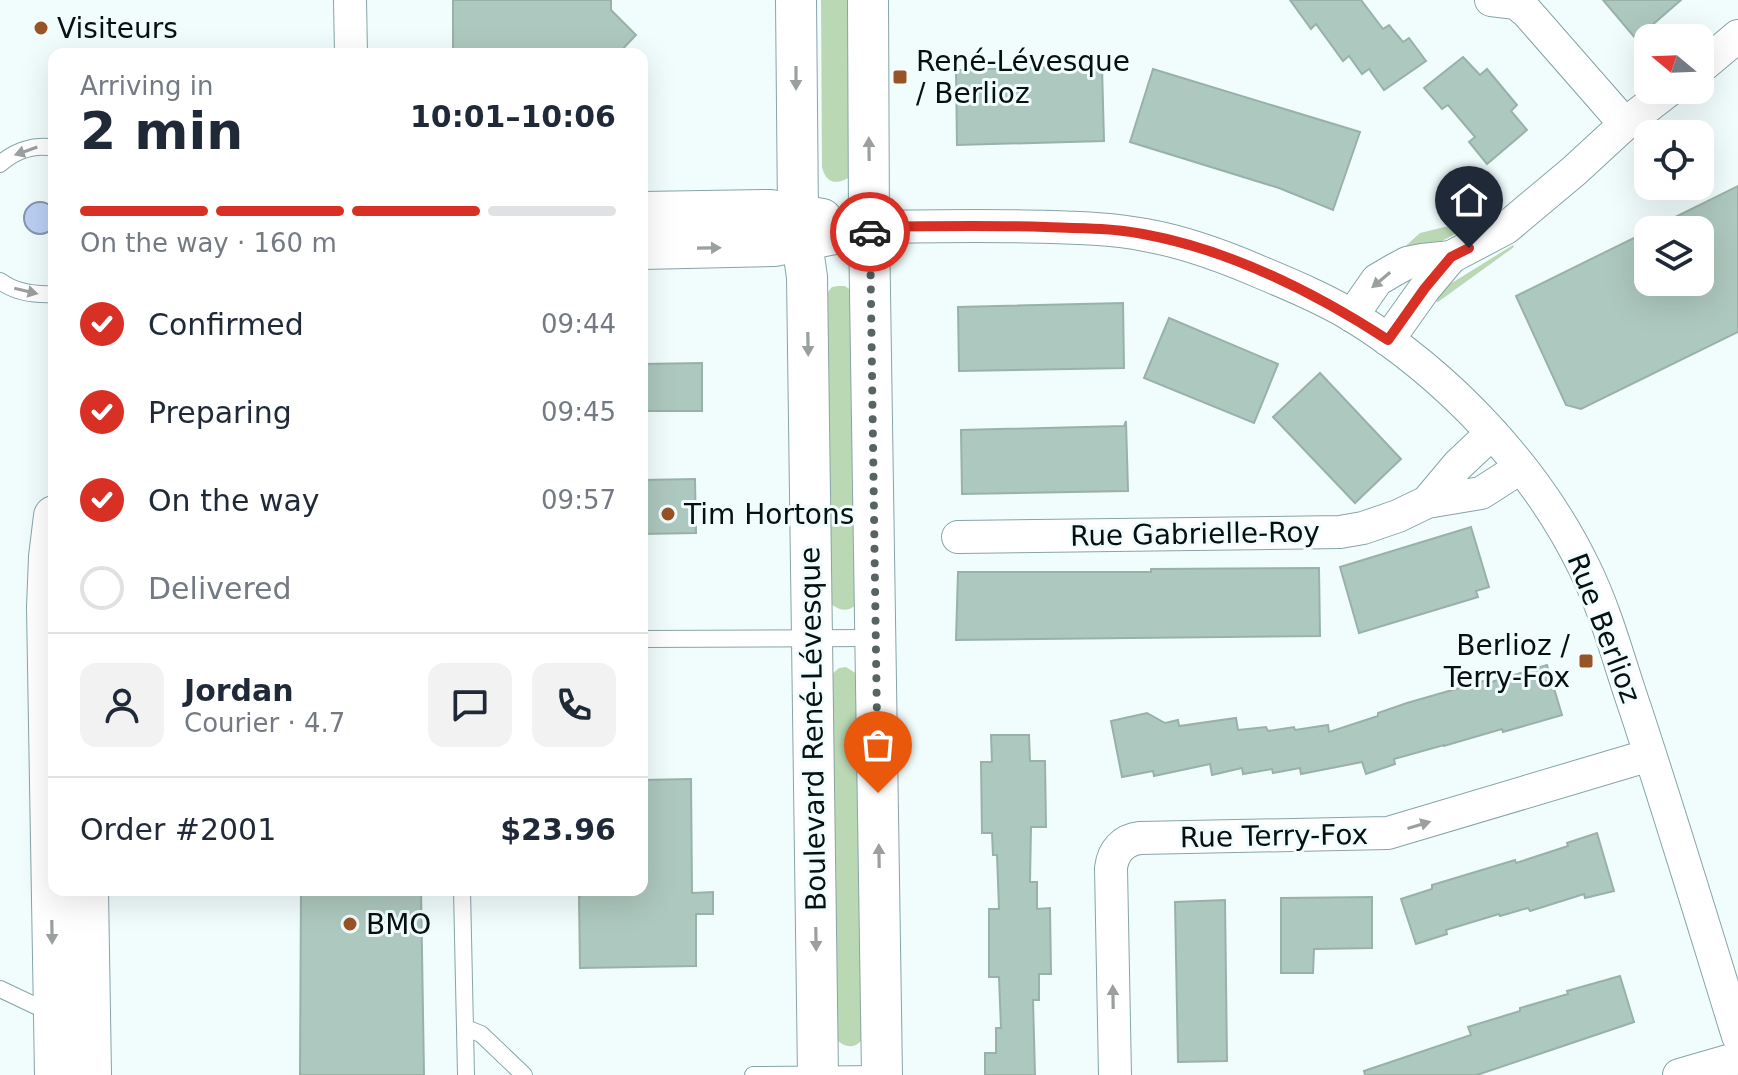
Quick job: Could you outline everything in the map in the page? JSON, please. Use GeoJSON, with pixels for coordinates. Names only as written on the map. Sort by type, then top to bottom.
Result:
{"type":"FeatureCollection","features":[{"type":"Feature","properties":{"kind":"street"},"geometry":{"type":"LineString","coordinates":[[350,0],[351,48]]}},
{"type":"Feature","properties":{"kind":"street","name":"Boulevard René-Lévesque"},"geometry":{"type":"LineString","coordinates":[[796,0],[800,228],[807,277],[818,1075]]}},
{"type":"Feature","properties":{"kind":"street"},"geometry":{"type":"LineString","coordinates":[[868,0],[882,1074]]}},
{"type":"Feature","properties":{"kind":"street"},"geometry":{"type":"LineString","coordinates":[[1508,1],[1527,12],[1625,124]]}},
{"type":"Feature","properties":{"kind":"street"},"geometry":{"type":"LineString","coordinates":[[1714,56],[1738,36]]}},
{"type":"Feature","properties":{"kind":"street"},"geometry":{"type":"LineString","coordinates":[[1352,316],[1373,285],[1384,276],[1407,263],[1451,257],[1506,228],[1651,104]]}},
{"type":"Feature","properties":{"kind":"street"},"geometry":{"type":"LineString","coordinates":[[648,212],[770,210],[800,228],[869,227]]}},
{"type":"Feature","properties":{"kind":"street","name":"Rue Berlioz"},"geometry":{"type":"LineString","coordinates":[[869,227],[1021,226],[1107,230],[1144,234],[1198,248],[1304,290],[1352,316],[1388,340],[1445,386],[1492,433],[1535,486],[1588,575],[1612,637],[1738,1036]]}},
{"type":"Feature","properties":{"kind":"street"},"geometry":{"type":"LineString","coordinates":[[648,249],[775,246],[800,228]]}},
{"type":"Feature","properties":{"kind":"street"},"geometry":{"type":"LineString","coordinates":[[1388,340],[1451,257]]}},
{"type":"Feature","properties":{"kind":"street","name":"Rue Gabrielle-Roy"},"geometry":{"type":"LineString","coordinates":[[1427,502],[1458,465],[1492,433]]}},
{"type":"Feature","properties":{"kind":"street","name":"Rue Gabrielle-Roy"},"geometry":{"type":"LineString","coordinates":[[958,537],[1340,532],[1398,516],[1427,502],[1481,493],[1520,468]]}},
{"type":"Feature","properties":{"kind":"street"},"geometry":{"type":"LineString","coordinates":[[48,582],[48,648]]}},
{"type":"Feature","properties":{"kind":"street","name":"Rue Terry-Fox"},"geometry":{"type":"LineString","coordinates":[[1115,1075],[1111,868],[1117,850],[1128,841],[1140,838],[1388,833],[1650,755]]}},
{"type":"Feature","properties":{"kind":"street"},"geometry":{"type":"LineString","coordinates":[[53,896],[55,1075]]}},
{"type":"Feature","properties":{"kind":"street"},"geometry":{"type":"LineString","coordinates":[[88,896],[91,1075]]}},
{"type":"Feature","properties":{"kind":"street"},"geometry":{"type":"LineString","coordinates":[[1679,1075],[1738,1058]]}},
{"type":"Feature","properties":{"kind":"lane"},"geometry":{"type":"LineString","coordinates":[[0,164],[19,151],[48,147]]}},
{"type":"Feature","properties":{"kind":"lane"},"geometry":{"type":"LineString","coordinates":[[0,281],[25,293],[48,294]]}},
{"type":"Feature","properties":{"kind":"lane"},"geometry":{"type":"LineString","coordinates":[[648,639],[876,638]]}},
{"type":"Feature","properties":{"kind":"lane"},"geometry":{"type":"LineString","coordinates":[[462,896],[466,1075]]}},
{"type":"Feature","properties":{"kind":"lane"},"geometry":{"type":"LineString","coordinates":[[0,989],[36,1006],[54,1006]]}},
{"type":"Feature","properties":{"kind":"lane"},"geometry":{"type":"LineString","coordinates":[[466,1028],[488,1039],[524,1075]]}},
{"type":"Feature","properties":{"kind":"lane"},"geometry":{"type":"LineString","coordinates":[[753,1075],[882,1074]]}},
{"type":"Feature","properties":{"kind":"green space"},"geometry":{"type":"Polygon","coordinates":[[[821,0],[851,0],[850,177],[836,182],[826,177],[822,167],[821,0]]]}},
{"type":"Feature","properties":{"kind":"green space"},"geometry":{"type":"Polygon","coordinates":[[[1488,214],[1442,241],[1399,252],[1420,233],[1488,214]]]}},
{"type":"Feature","properties":{"kind":"green space"},"geometry":{"type":"Polygon","coordinates":[[[1513,245],[1438,302],[1434,300],[1442,289],[1513,245]]]}},
{"type":"Feature","properties":{"kind":"green space"},"geometry":{"type":"Polygon","coordinates":[[[845,286],[852,291],[856,605],[844,610],[831,604],[827,293],[832,287],[845,286]]]}},
{"type":"Feature","properties":{"kind":"green space"},"geometry":{"type":"Polygon","coordinates":[[[846,667],[857,674],[862,1040],[849,1046],[836,1039],[831,675],[839,668],[846,667]]]}},
{"type":"Feature","properties":{"kind":"water"},"geometry":{"type":"Polygon","coordinates":[[[34,203],[46,203],[48,231],[34,233],[25,224],[25,212],[34,203]]]}},
{"type":"Feature","properties":{"kind":"building"},"geometry":{"type":"Polygon","coordinates":[[[453,0],[611,0],[611,10],[636,35],[624,48],[453,48],[453,0]]]}},
{"type":"Feature","properties":{"kind":"building"},"geometry":{"type":"Polygon","coordinates":[[[1290,0],[1361,0],[1383,29],[1389,25],[1403,42],[1409,38],[1426,61],[1384,90],[1369,69],[1362,74],[1349,56],[1343,61],[1316,24],[1311,29],[1290,0]]]}},
{"type":"Feature","properties":{"kind":"building"},"geometry":{"type":"Polygon","coordinates":[[[1603,0],[1681,0],[1653,24],[1634,24],[1634,37],[1603,0]]]}},
{"type":"Feature","properties":{"kind":"building"},"geometry":{"type":"Polygon","coordinates":[[[1463,57],[1480,75],[1487,69],[1517,105],[1511,111],[1527,130],[1487,164],[1469,142],[1475,137],[1448,105],[1442,109],[1424,88],[1463,57]]]}},
{"type":"Feature","properties":{"kind":"building"},"geometry":{"type":"Polygon","coordinates":[[[1102,66],[1104,141],[957,145],[956,70],[1102,66]]]}},
{"type":"Feature","properties":{"kind":"building"},"geometry":{"type":"Polygon","coordinates":[[[1153,69],[1360,132],[1333,210],[1279,188],[1130,142],[1153,69]]]}},
{"type":"Feature","properties":{"kind":"building"},"geometry":{"type":"Polygon","coordinates":[[[1738,186],[1738,332],[1581,409],[1566,405],[1516,296],[1634,238],[1634,296],[1714,296],[1714,216],[1677,216],[1738,186]]]}},
{"type":"Feature","properties":{"kind":"building"},"geometry":{"type":"Polygon","coordinates":[[[1123,303],[1124,368],[959,371],[958,307],[1123,303]]]}},
{"type":"Feature","properties":{"kind":"building"},"geometry":{"type":"Polygon","coordinates":[[[1169,318],[1278,364],[1254,423],[1144,378],[1169,318]]]}},
{"type":"Feature","properties":{"kind":"building"},"geometry":{"type":"Polygon","coordinates":[[[702,363],[702,411],[648,411],[648,364],[702,363]]]}},
{"type":"Feature","properties":{"kind":"building"},"geometry":{"type":"Polygon","coordinates":[[[1320,373],[1401,459],[1355,503],[1273,417],[1320,373]]]}},
{"type":"Feature","properties":{"kind":"building"},"geometry":{"type":"Polygon","coordinates":[[[1126,421],[1128,491],[962,494],[961,430],[1124,426],[1126,421]]]}},
{"type":"Feature","properties":{"kind":"building"},"geometry":{"type":"Polygon","coordinates":[[[695,479],[696,533],[648,534],[648,480],[695,479]]]}},
{"type":"Feature","properties":{"kind":"building"},"geometry":{"type":"Polygon","coordinates":[[[1471,527],[1489,587],[1476,591],[1478,597],[1359,633],[1340,567],[1471,527]]]}},
{"type":"Feature","properties":{"kind":"building"},"geometry":{"type":"Polygon","coordinates":[[[1319,568],[1320,636],[956,640],[958,572],[1319,568]]]}},
{"type":"Feature","properties":{"kind":"building"},"geometry":{"type":"Polygon","coordinates":[[[1547,665],[1562,715],[1394,759],[1395,764],[1366,774],[1362,762],[1301,774],[1300,768],[1243,774],[1242,768],[1212,775],[1210,764],[1154,776],[1153,771],[1122,777],[1111,721],[1147,713],[1165,723],[1178,720],[1179,726],[1236,718],[1238,730],[1266,727],[1268,731],[1294,727],[1295,730],[1328,725],[1329,732],[1407,703],[1547,665]]]}},
{"type":"Feature","properties":{"kind":"building"},"geometry":{"type":"Polygon","coordinates":[[[991,735],[1029,735],[1030,761],[1045,761],[1046,827],[1031,827],[1030,882],[1037,882],[1037,909],[1050,908],[1051,974],[1039,974],[1039,1000],[1033,1000],[1035,1075],[985,1075],[985,1053],[996,1053],[996,1028],[1001,1028],[999,977],[989,977],[989,909],[999,909],[997,855],[993,855],[992,833],[982,833],[981,762],[992,762],[991,735]]]}},
{"type":"Feature","properties":{"kind":"building"},"geometry":{"type":"Polygon","coordinates":[[[691,779],[692,893],[713,892],[713,914],[696,914],[696,966],[580,968],[579,897],[648,896],[648,780],[691,779]]]}},
{"type":"Feature","properties":{"kind":"building"},"geometry":{"type":"Polygon","coordinates":[[[1597,833],[1614,891],[1585,898],[1584,894],[1530,911],[1528,908],[1499,914],[1446,930],[1447,934],[1416,944],[1401,899],[1432,889],[1432,885],[1515,860],[1516,863],[1597,833]]]}},
{"type":"Feature","properties":{"kind":"building"},"geometry":{"type":"Polygon","coordinates":[[[301,896],[421,896],[424,1075],[300,1075],[301,896]]]}},
{"type":"Feature","properties":{"kind":"building"},"geometry":{"type":"Polygon","coordinates":[[[1372,897],[1372,948],[1314,949],[1313,973],[1281,973],[1281,898],[1372,897]]]}},
{"type":"Feature","properties":{"kind":"building"},"geometry":{"type":"Polygon","coordinates":[[[1225,900],[1227,1061],[1178,1062],[1175,902],[1225,900]]]}},
{"type":"Feature","properties":{"kind":"building"},"geometry":{"type":"Polygon","coordinates":[[[1620,976],[1634,1022],[1477,1075],[1365,1075],[1364,1071],[1471,1035],[1468,1027],[1568,994],[1567,991],[1620,976]]]}},
{"type":"Feature","properties":{"kind":"way so far"},"geometry":{"type":"LineString","coordinates":[[870,232],[878,793]]}},
{"type":"Feature","properties":{"kind":"place","name":"Visiteurs"},"geometry":{"type":"Point","coordinates":[41,28]}},
{"type":"Feature","properties":{"kind":"place","name":"René-Lévesque / Berlioz"},"geometry":{"type":"Point","coordinates":[900,77]}},
{"type":"Feature","properties":{"kind":"place","name":"Tim Hortons"},"geometry":{"type":"Point","coordinates":[668,514]}},
{"type":"Feature","properties":{"kind":"place","name":"Berlioz / Terry-Fox"},"geometry":{"type":"Point","coordinates":[1586,661]}},
{"type":"Feature","properties":{"kind":"place","name":"BMO"},"geometry":{"type":"Point","coordinates":[350,924]}},
{"type":"Feature","properties":{"kind":"route"},"geometry":{"type":"LineString","coordinates":[[870,232],[869,227],[1021,226],[1144,234],[1198,248],[1304,290],[1388,340],[1451,257],[1469,248]]}}]}
